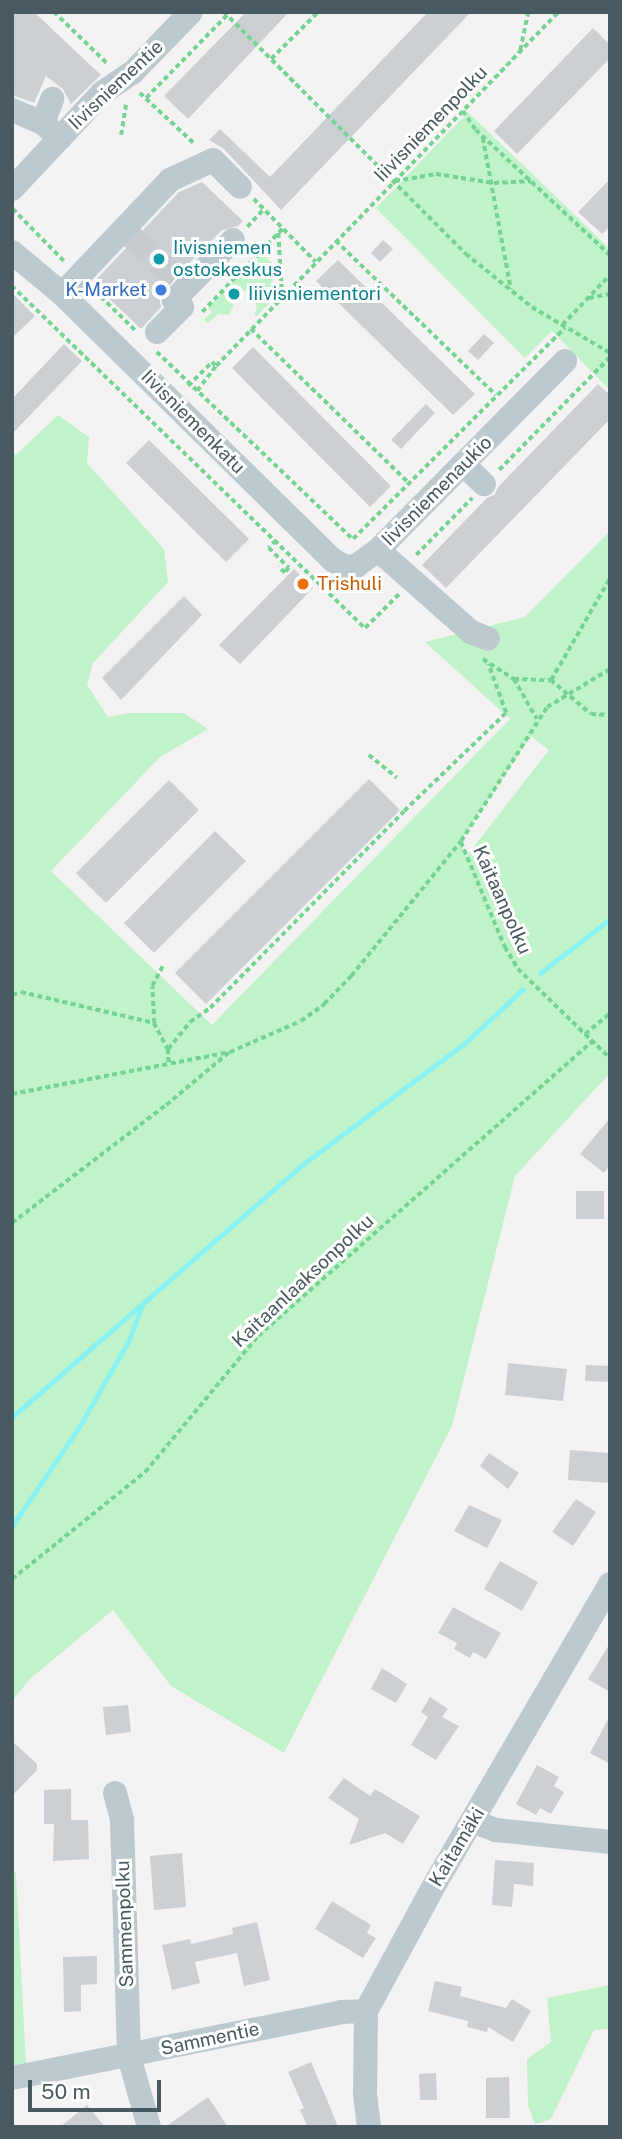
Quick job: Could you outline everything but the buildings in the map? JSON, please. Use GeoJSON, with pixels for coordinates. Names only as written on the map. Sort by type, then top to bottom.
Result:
{"type":"FeatureCollection","features":[{"type":"Feature","properties":{"kind":"street","name":"Iivisniementie"},"geometry":{"type":"LineString","coordinates":[[12,189],[51,131],[133,72],[191,12]]}},
{"type":"Feature","properties":{"kind":"street"},"geometry":{"type":"LineString","coordinates":[[12,110],[51,131],[52,99]]}},
{"type":"Feature","properties":{"kind":"street"},"geometry":{"type":"LineString","coordinates":[[62,294],[128,233],[170,180],[213,160],[240,187]]}},
{"type":"Feature","properties":{"kind":"street"},"geometry":{"type":"LineString","coordinates":[[150,338],[182,307],[174,300],[184,286],[237,237]]}},
{"type":"Feature","properties":{"kind":"street","name":"Iivisniemenkatu"},"geometry":{"type":"LineString","coordinates":[[12,252],[62,294],[333,560]]}},
{"type":"Feature","properties":{"kind":"street","name":"Iivisniemenaukio"},"geometry":{"type":"LineString","coordinates":[[488,651],[471,632],[378,550],[565,361]]}},
{"type":"Feature","properties":{"kind":"street"},"geometry":{"type":"LineString","coordinates":[[463,464],[484,484]]}},
{"type":"Feature","properties":{"kind":"street"},"geometry":{"type":"LineString","coordinates":[[333,560],[345,567],[356,566],[378,550]]}},
{"type":"Feature","properties":{"kind":"street","name":"Kaitamäki"},"geometry":{"type":"LineString","coordinates":[[369,2127],[365,2094],[366,2011],[472,1821],[610,1584]]}},
{"type":"Feature","properties":{"kind":"street","name":"Sammenpolku"},"geometry":{"type":"LineString","coordinates":[[115,1793],[122,1820],[129,2056],[149,2127]]}},
{"type":"Feature","properties":{"kind":"street"},"geometry":{"type":"LineString","coordinates":[[472,1821],[496,1830],[610,1842]]}},
{"type":"Feature","properties":{"kind":"street","name":"Sammentie"},"geometry":{"type":"LineString","coordinates":[[12,2078],[341,2011],[366,2011]]}},
{"type":"Feature","properties":{"kind":"path"},"geometry":{"type":"LineString","coordinates":[[54,12],[115,70]]}},
{"type":"Feature","properties":{"kind":"path"},"geometry":{"type":"LineString","coordinates":[[271,59],[318,12]]}},
{"type":"Feature","properties":{"kind":"path"},"geometry":{"type":"LineString","coordinates":[[519,52],[528,12]]}},
{"type":"Feature","properties":{"kind":"path"},"geometry":{"type":"LineString","coordinates":[[146,99],[227,13],[466,254],[511,289],[610,355],[409,561]]}},
{"type":"Feature","properties":{"kind":"path","name":"Iiivisniemenpolku"},"geometry":{"type":"LineString","coordinates":[[216,366],[555,14]]}},
{"type":"Feature","properties":{"kind":"path"},"geometry":{"type":"LineString","coordinates":[[135,89],[213,160]]}},
{"type":"Feature","properties":{"kind":"path"},"geometry":{"type":"LineString","coordinates":[[121,135],[126,116],[125,94]]}},
{"type":"Feature","properties":{"kind":"path"},"geometry":{"type":"LineString","coordinates":[[463,111],[483,136],[610,256]]}},
{"type":"Feature","properties":{"kind":"path"},"geometry":{"type":"LineString","coordinates":[[483,136],[494,183],[511,289]]}},
{"type":"Feature","properties":{"kind":"path"},"geometry":{"type":"LineString","coordinates":[[394,181],[436,174],[494,183],[531,181]]}},
{"type":"Feature","properties":{"kind":"path"},"geometry":{"type":"LineString","coordinates":[[237,237],[262,207],[316,262]]}},
{"type":"Feature","properties":{"kind":"path"},"geometry":{"type":"LineString","coordinates":[[12,209],[32,229]]}},
{"type":"Feature","properties":{"kind":"path"},"geometry":{"type":"LineString","coordinates":[[195,320],[283,228]]}},
{"type":"Feature","properties":{"kind":"path"},"geometry":{"type":"LineString","coordinates":[[278,233],[282,298]]}},
{"type":"Feature","properties":{"kind":"path"},"geometry":{"type":"LineString","coordinates":[[336,241],[497,396]]}},
{"type":"Feature","properties":{"kind":"path"},"geometry":{"type":"LineString","coordinates":[[333,560],[497,396],[610,275]]}},
{"type":"Feature","properties":{"kind":"path"},"geometry":{"type":"LineString","coordinates":[[12,286],[365,628],[405,588]]}},
{"type":"Feature","properties":{"kind":"path"},"geometry":{"type":"LineString","coordinates":[[587,299],[610,294]]}},
{"type":"Feature","properties":{"kind":"path"},"geometry":{"type":"LineString","coordinates":[[130,324],[150,338],[197,391],[353,539]]}},
{"type":"Feature","properties":{"kind":"path"},"geometry":{"type":"LineString","coordinates":[[251,329],[409,483]]}},
{"type":"Feature","properties":{"kind":"path"},"geometry":{"type":"LineString","coordinates":[[194,380],[212,362],[216,366],[197,391]]}},
{"type":"Feature","properties":{"kind":"path"},"geometry":{"type":"LineString","coordinates":[[276,541],[270,548],[289,568],[285,573],[278,567]]}},
{"type":"Feature","properties":{"kind":"path"},"geometry":{"type":"LineString","coordinates":[[551,680],[609,580]]}},
{"type":"Feature","properties":{"kind":"path"},"geometry":{"type":"LineString","coordinates":[[168,1049],[190,1022],[210,1008],[404,811],[506,713],[488,651]]}},
{"type":"Feature","properties":{"kind":"path"},"geometry":{"type":"LineString","coordinates":[[12,1094],[230,1052],[271,1036],[324,1004],[351,976],[461,841],[531,736],[537,719],[547,707],[610,669]]}},
{"type":"Feature","properties":{"kind":"path"},"geometry":{"type":"LineString","coordinates":[[514,679],[537,719]]}},
{"type":"Feature","properties":{"kind":"path"},"geometry":{"type":"LineString","coordinates":[[569,695],[591,714],[610,715]]}},
{"type":"Feature","properties":{"kind":"path"},"geometry":{"type":"LineString","coordinates":[[369,755],[397,778]]}},
{"type":"Feature","properties":{"kind":"path","name":"Kaitaanpolku"},"geometry":{"type":"LineString","coordinates":[[461,841],[505,947],[518,969],[610,1058]]}},
{"type":"Feature","properties":{"kind":"path"},"geometry":{"type":"LineString","coordinates":[[163,965],[152,986],[154,1023],[168,1049],[169,1063]]}},
{"type":"Feature","properties":{"kind":"path"},"geometry":{"type":"LineString","coordinates":[[12,995],[21,992],[154,1023]]}},
{"type":"Feature","properties":{"kind":"path"},"geometry":{"type":"LineString","coordinates":[[585,1034],[610,1013]]}},
{"type":"Feature","properties":{"kind":"path","name":"Kaitaanlaaksonpolku"},"geometry":{"type":"LineString","coordinates":[[12,1579],[145,1472],[258,1336],[593,1041]]}},
{"type":"Feature","properties":{"kind":"path"},"geometry":{"type":"LineString","coordinates":[[12,1223],[45,1200],[230,1052]]}},
{"type":"Feature","properties":{"kind":"green space"},"geometry":{"type":"Polygon","coordinates":[[[468,112],[610,249],[610,390],[552,331],[525,358],[376,208],[468,112]]]}},
{"type":"Feature","properties":{"kind":"green space"},"geometry":{"type":"Polygon","coordinates":[[[262,253],[275,266],[272,270],[275,278],[272,282],[276,286],[273,290],[277,293],[274,298],[257,316],[254,315],[257,308],[254,300],[256,292],[250,287],[239,294],[229,315],[218,314],[208,323],[204,320],[212,312],[208,308],[262,253]]]}},
{"type":"Feature","properties":{"kind":"green space"},"geometry":{"type":"Polygon","coordinates":[[[58,415],[89,437],[87,463],[164,549],[168,582],[93,663],[87,685],[108,717],[131,713],[184,713],[208,729],[160,757],[51,871],[212,1025],[510,719],[425,642],[525,617],[610,531],[610,1073],[515,1176],[452,1426],[284,1753],[171,1686],[113,1610],[31,1678],[12,1701],[12,453],[16,455],[58,415]],[[531,736],[461,841],[466,857],[549,750],[531,736]]]}},
{"type":"Feature","properties":{"kind":"green space"},"geometry":{"type":"Polygon","coordinates":[[[12,1870],[16,1873],[26,2064],[12,2067],[12,1870]]]}},
{"type":"Feature","properties":{"kind":"green space"},"geometry":{"type":"Polygon","coordinates":[[[610,1985],[610,2029],[594,2030],[551,2119],[535,2124],[528,2105],[527,2059],[551,2042],[547,1998],[610,1985]]]}},
{"type":"Feature","properties":{"kind":"waterway"},"geometry":{"type":"LineString","coordinates":[[540,973],[610,919]]}},
{"type":"Feature","properties":{"kind":"waterway"},"geometry":{"type":"LineString","coordinates":[[12,1417],[302,1165],[465,1043],[523,989]]}},
{"type":"Feature","properties":{"kind":"waterway"},"geometry":{"type":"LineString","coordinates":[[12,1526],[79,1427],[129,1340],[143,1302]]}},
{"type":"Feature","properties":{"kind":"tunnel"},"geometry":{"type":"LineString","coordinates":[[132,237],[183,285]]}},
{"type":"Feature","properties":{"kind":"place","name":"Iivisniemen ostoskeskus"},"geometry":{"type":"Point","coordinates":[159,259]}},
{"type":"Feature","properties":{"kind":"place","name":"K-Market"},"geometry":{"type":"Point","coordinates":[161,290]}},
{"type":"Feature","properties":{"kind":"place","name":"Iiivisniementori"},"geometry":{"type":"Point","coordinates":[234,294]}},
{"type":"Feature","properties":{"kind":"place","name":"Trishuli"},"geometry":{"type":"Point","coordinates":[303,584]}}]}
